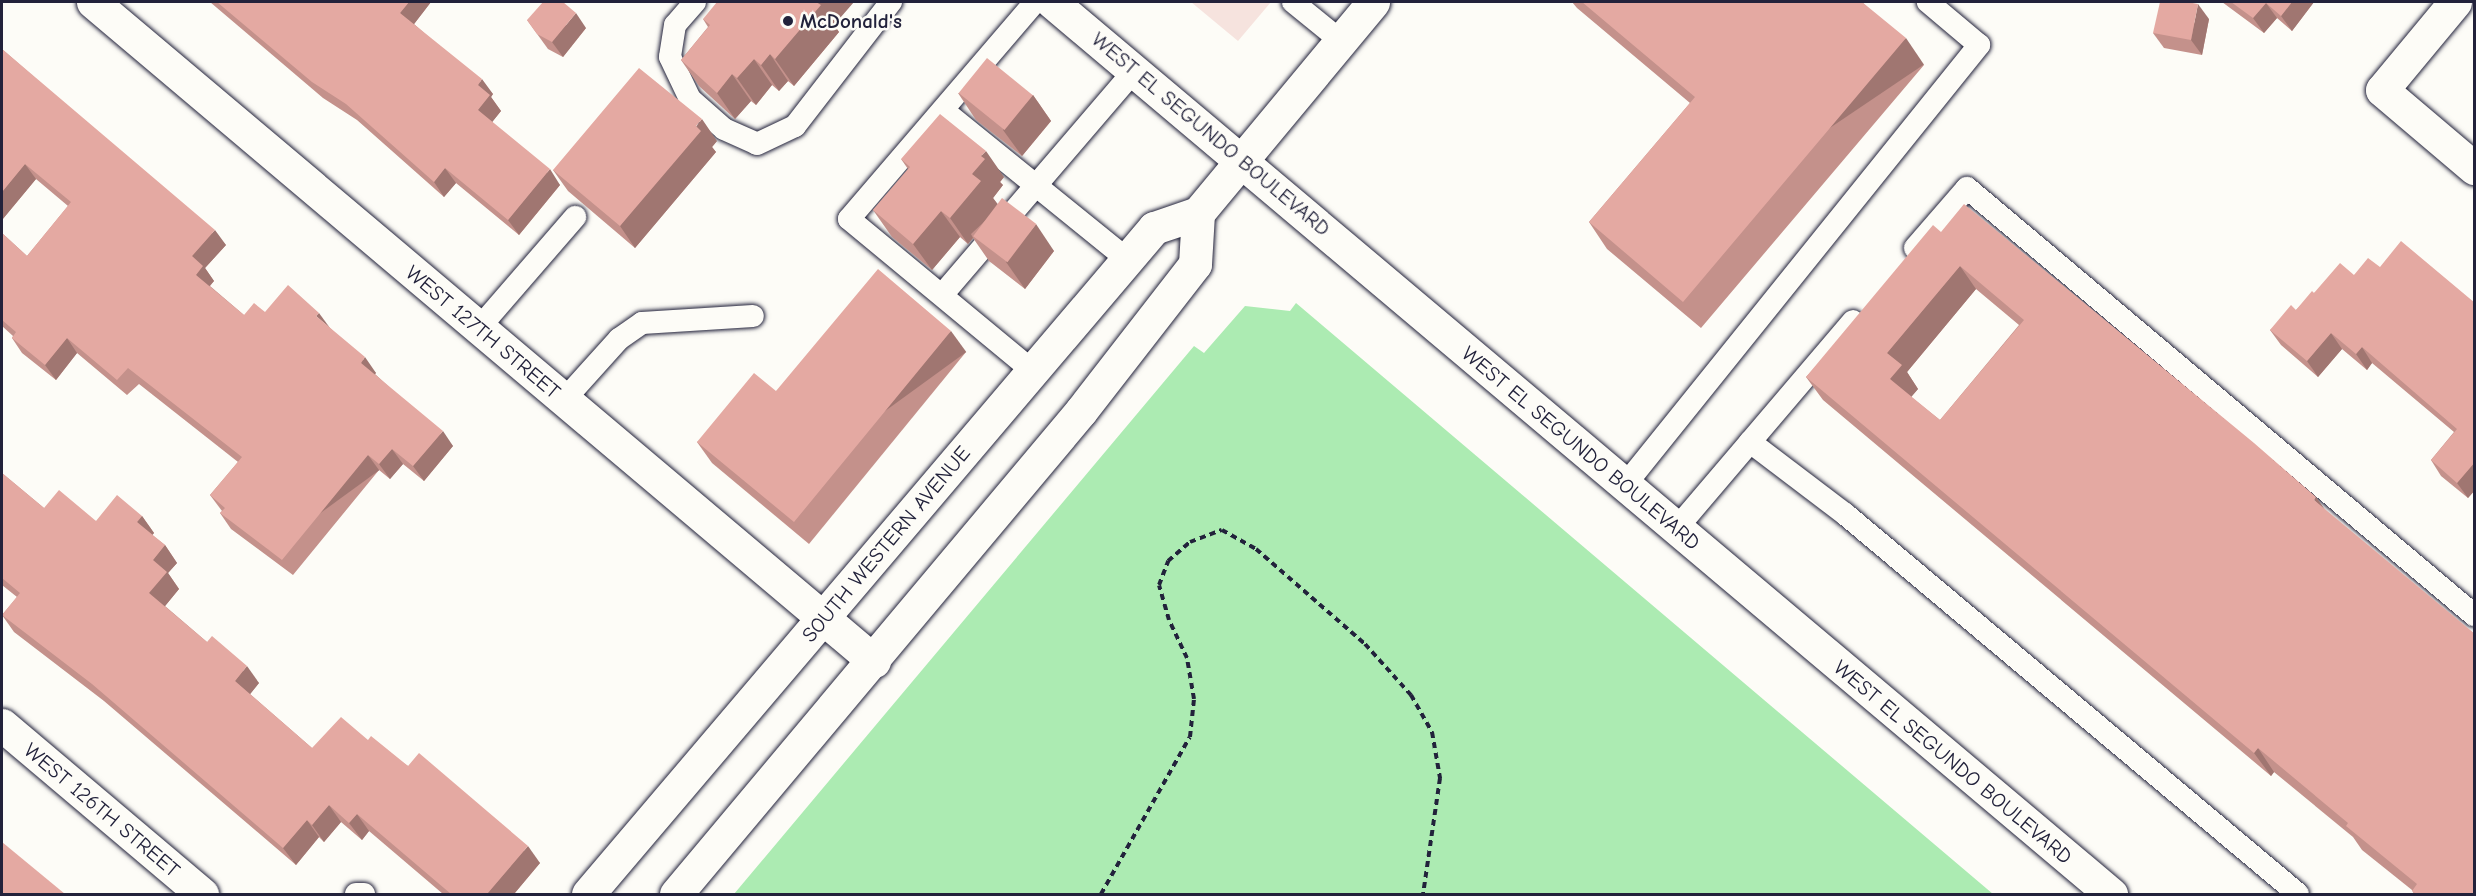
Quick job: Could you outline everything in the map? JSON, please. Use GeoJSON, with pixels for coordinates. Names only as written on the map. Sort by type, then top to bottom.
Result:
{"type":"FeatureCollection","features":[{"type":"Feature","properties":{"kind":"main road","name":"WEST 127TH STREET"},"geometry":{"type":"LineString","coordinates":[[93,2],[874,661]]}},
{"type":"Feature","properties":{"kind":"main road","name":"WEST EL SEGUNDO BOULEVARD"},"geometry":{"type":"LineString","coordinates":[[1053,2],[2110,894]]}},
{"type":"Feature","properties":{"kind":"main road"},"geometry":{"type":"LineString","coordinates":[[676,894],[874,661],[1081,411],[1195,264],[1198,213],[1373,2]]}},
{"type":"Feature","properties":{"kind":"main road"},"geometry":{"type":"LineString","coordinates":[[2455,2],[2382,90],[2475,168]]}},
{"type":"Feature","properties":{"kind":"main road","name":"SOUTH WESTERN AVENUE"},"geometry":{"type":"LineString","coordinates":[[588,894],[1034,372],[1154,228],[1198,213]]}},
{"type":"Feature","properties":{"kind":"main road","name":"WEST 126TH STREET"},"geometry":{"type":"LineString","coordinates":[[2,725],[202,894]]}},
{"type":"Feature","properties":{"kind":"lane"},"geometry":{"type":"LineString","coordinates":[[695,2],[675,25],[670,57],[690,99],[724,129],[757,144],[795,126],[891,2]]}},
{"type":"Feature","properties":{"kind":"lane"},"geometry":{"type":"LineString","coordinates":[[1034,372],[849,219],[944,111],[1035,2]]}},
{"type":"Feature","properties":{"kind":"lane"},"geometry":{"type":"LineString","coordinates":[[1293,2],[1341,41]]}},
{"type":"Feature","properties":{"kind":"lane"},"geometry":{"type":"LineString","coordinates":[[1625,485],[1979,45],[1928,2]]}},
{"type":"Feature","properties":{"kind":"lane"},"geometry":{"type":"LineString","coordinates":[[942,296],[1038,188],[1135,70]]}},
{"type":"Feature","properties":{"kind":"lane"},"geometry":{"type":"LineString","coordinates":[[944,111],[1128,260]]}},
{"type":"Feature","properties":{"kind":"lane"},"geometry":{"type":"LineString","coordinates":[[1897,270],[1967,188],[2475,615]]}},
{"type":"Feature","properties":{"kind":"lane"},"geometry":{"type":"LineString","coordinates":[[479,328],[574,217]]}},
{"type":"Feature","properties":{"kind":"lane"},"geometry":{"type":"LineString","coordinates":[[1676,529],[1866,306]]}},
{"type":"Feature","properties":{"kind":"lane"},"geometry":{"type":"LineString","coordinates":[[564,400],[619,339],[642,323],[753,316]]}},
{"type":"Feature","properties":{"kind":"lane"},"geometry":{"type":"LineString","coordinates":[[1750,442],[1845,514],[2298,894]]}},
{"type":"Feature","properties":{"kind":"lane"},"geometry":{"type":"LineString","coordinates":[[356,894],[364,894]]}},
{"type":"Feature","properties":{"kind":"path"},"geometry":{"type":"LineString","coordinates":[[1101,894],[1190,737],[1194,699],[1187,658],[1169,620],[1159,585],[1168,561],[1190,542],[1222,530],[1256,549],[1365,644],[1411,695],[1432,732],[1440,778],[1423,894]]}},
{"type":"Feature","properties":{"kind":"shaded area"},"geometry":{"type":"Polygon","coordinates":[[[1191,2],[1271,2],[1238,41],[1191,2]]]}},
{"type":"Feature","properties":{"kind":"green space"},"geometry":{"type":"Polygon","coordinates":[[[1296,303],[1993,894],[734,894],[1194,346],[1204,353],[1245,306],[1290,311],[1296,303]]]}},
{"type":"Feature","properties":{"kind":"building"},"geometry":{"type":"Polygon","coordinates":[[[217,2],[409,2],[400,13],[482,79],[478,85],[490,95],[478,110],[550,169],[508,220],[445,168],[434,182],[346,104],[312,82],[217,2]]]}},
{"type":"Feature","properties":{"kind":"building"},"geometry":{"type":"Polygon","coordinates":[[[543,2],[563,2],[576,13],[552,42],[537,34],[527,20],[543,2]]]}},
{"type":"Feature","properties":{"kind":"building"},"geometry":{"type":"Polygon","coordinates":[[[717,2],[816,2],[821,5],[775,59],[770,54],[761,65],[754,59],[737,78],[732,74],[717,93],[681,60],[710,25],[703,19],[717,2]]]}},
{"type":"Feature","properties":{"kind":"building"},"geometry":{"type":"Polygon","coordinates":[[[1582,2],[1862,2],[1906,38],[1683,302],[1589,222],[1695,97],[1582,2]]]}},
{"type":"Feature","properties":{"kind":"building"},"geometry":{"type":"Polygon","coordinates":[[[2160,2],[2198,4],[2191,40],[2153,33],[2160,2]]]}},
{"type":"Feature","properties":{"kind":"building"},"geometry":{"type":"Polygon","coordinates":[[[2231,2],[2292,2],[2281,16],[2266,3],[2253,18],[2231,2]]]}},
{"type":"Feature","properties":{"kind":"building"},"geometry":{"type":"Polygon","coordinates":[[[2,49],[215,230],[192,256],[203,266],[196,275],[244,315],[254,303],[265,312],[288,285],[319,313],[316,316],[365,357],[361,363],[443,431],[413,466],[392,449],[379,464],[368,455],[282,560],[220,513],[225,508],[210,495],[242,457],[128,368],[117,380],[67,338],[45,365],[12,338],[16,332],[2,320],[2,233],[27,256],[71,202],[25,164],[2,192],[2,49]]]}},
{"type":"Feature","properties":{"kind":"building"},"geometry":{"type":"Polygon","coordinates":[[[987,58],[1033,95],[1005,130],[959,93],[987,58]]]}},
{"type":"Feature","properties":{"kind":"building"},"geometry":{"type":"Polygon","coordinates":[[[639,68],[702,119],[696,126],[701,131],[620,226],[553,170],[639,68]]]}},
{"type":"Feature","properties":{"kind":"building"},"geometry":{"type":"Polygon","coordinates":[[[940,114],[986,151],[981,156],[985,159],[972,174],[981,181],[950,218],[941,211],[913,244],[873,210],[910,167],[901,159],[940,114]]]}},
{"type":"Feature","properties":{"kind":"building"},"geometry":{"type":"Polygon","coordinates":[[[1002,198],[1036,224],[1007,262],[973,236],[1002,198]]]}},
{"type":"Feature","properties":{"kind":"building"},"geometry":{"type":"Polygon","coordinates":[[[1964,204],[2254,443],[2316,497],[2314,500],[2475,634],[2475,894],[2416,894],[2412,891],[2417,884],[2346,826],[2348,823],[2258,748],[2254,753],[1806,377],[1933,225],[1941,232],[1964,204]],[[1960,266],[1887,353],[1902,365],[1890,379],[1940,420],[2024,320],[1960,266]]]}},
{"type":"Feature","properties":{"kind":"building"},"geometry":{"type":"Polygon","coordinates":[[[2401,241],[2475,303],[2475,462],[2457,483],[2431,460],[2457,429],[2362,347],[2356,354],[2331,333],[2307,361],[2270,330],[2291,305],[2296,310],[2312,291],[2314,293],[2340,263],[2354,275],[2368,258],[2380,267],[2401,241]]]}},
{"type":"Feature","properties":{"kind":"building"},"geometry":{"type":"Polygon","coordinates":[[[878,269],[951,331],[794,522],[697,442],[754,373],[776,391],[878,269]]]}},
{"type":"Feature","properties":{"kind":"building"},"geometry":{"type":"Polygon","coordinates":[[[2,473],[44,508],[59,490],[96,521],[117,495],[142,516],[137,522],[165,545],[153,560],[167,572],[149,593],[207,642],[212,636],[247,666],[235,681],[312,748],[341,717],[368,740],[371,736],[408,766],[419,753],[528,846],[487,894],[451,894],[357,814],[349,823],[329,805],[312,825],[307,820],[283,848],[92,684],[2,615],[20,593],[2,578],[2,473]]]}},
{"type":"Feature","properties":{"kind":"building"},"geometry":{"type":"Polygon","coordinates":[[[2,842],[65,894],[2,894],[2,842]]]}},
{"type":"Feature","properties":{"kind":"place","name":"McDonald's"},"geometry":{"type":"Point","coordinates":[788,21]}}]}
